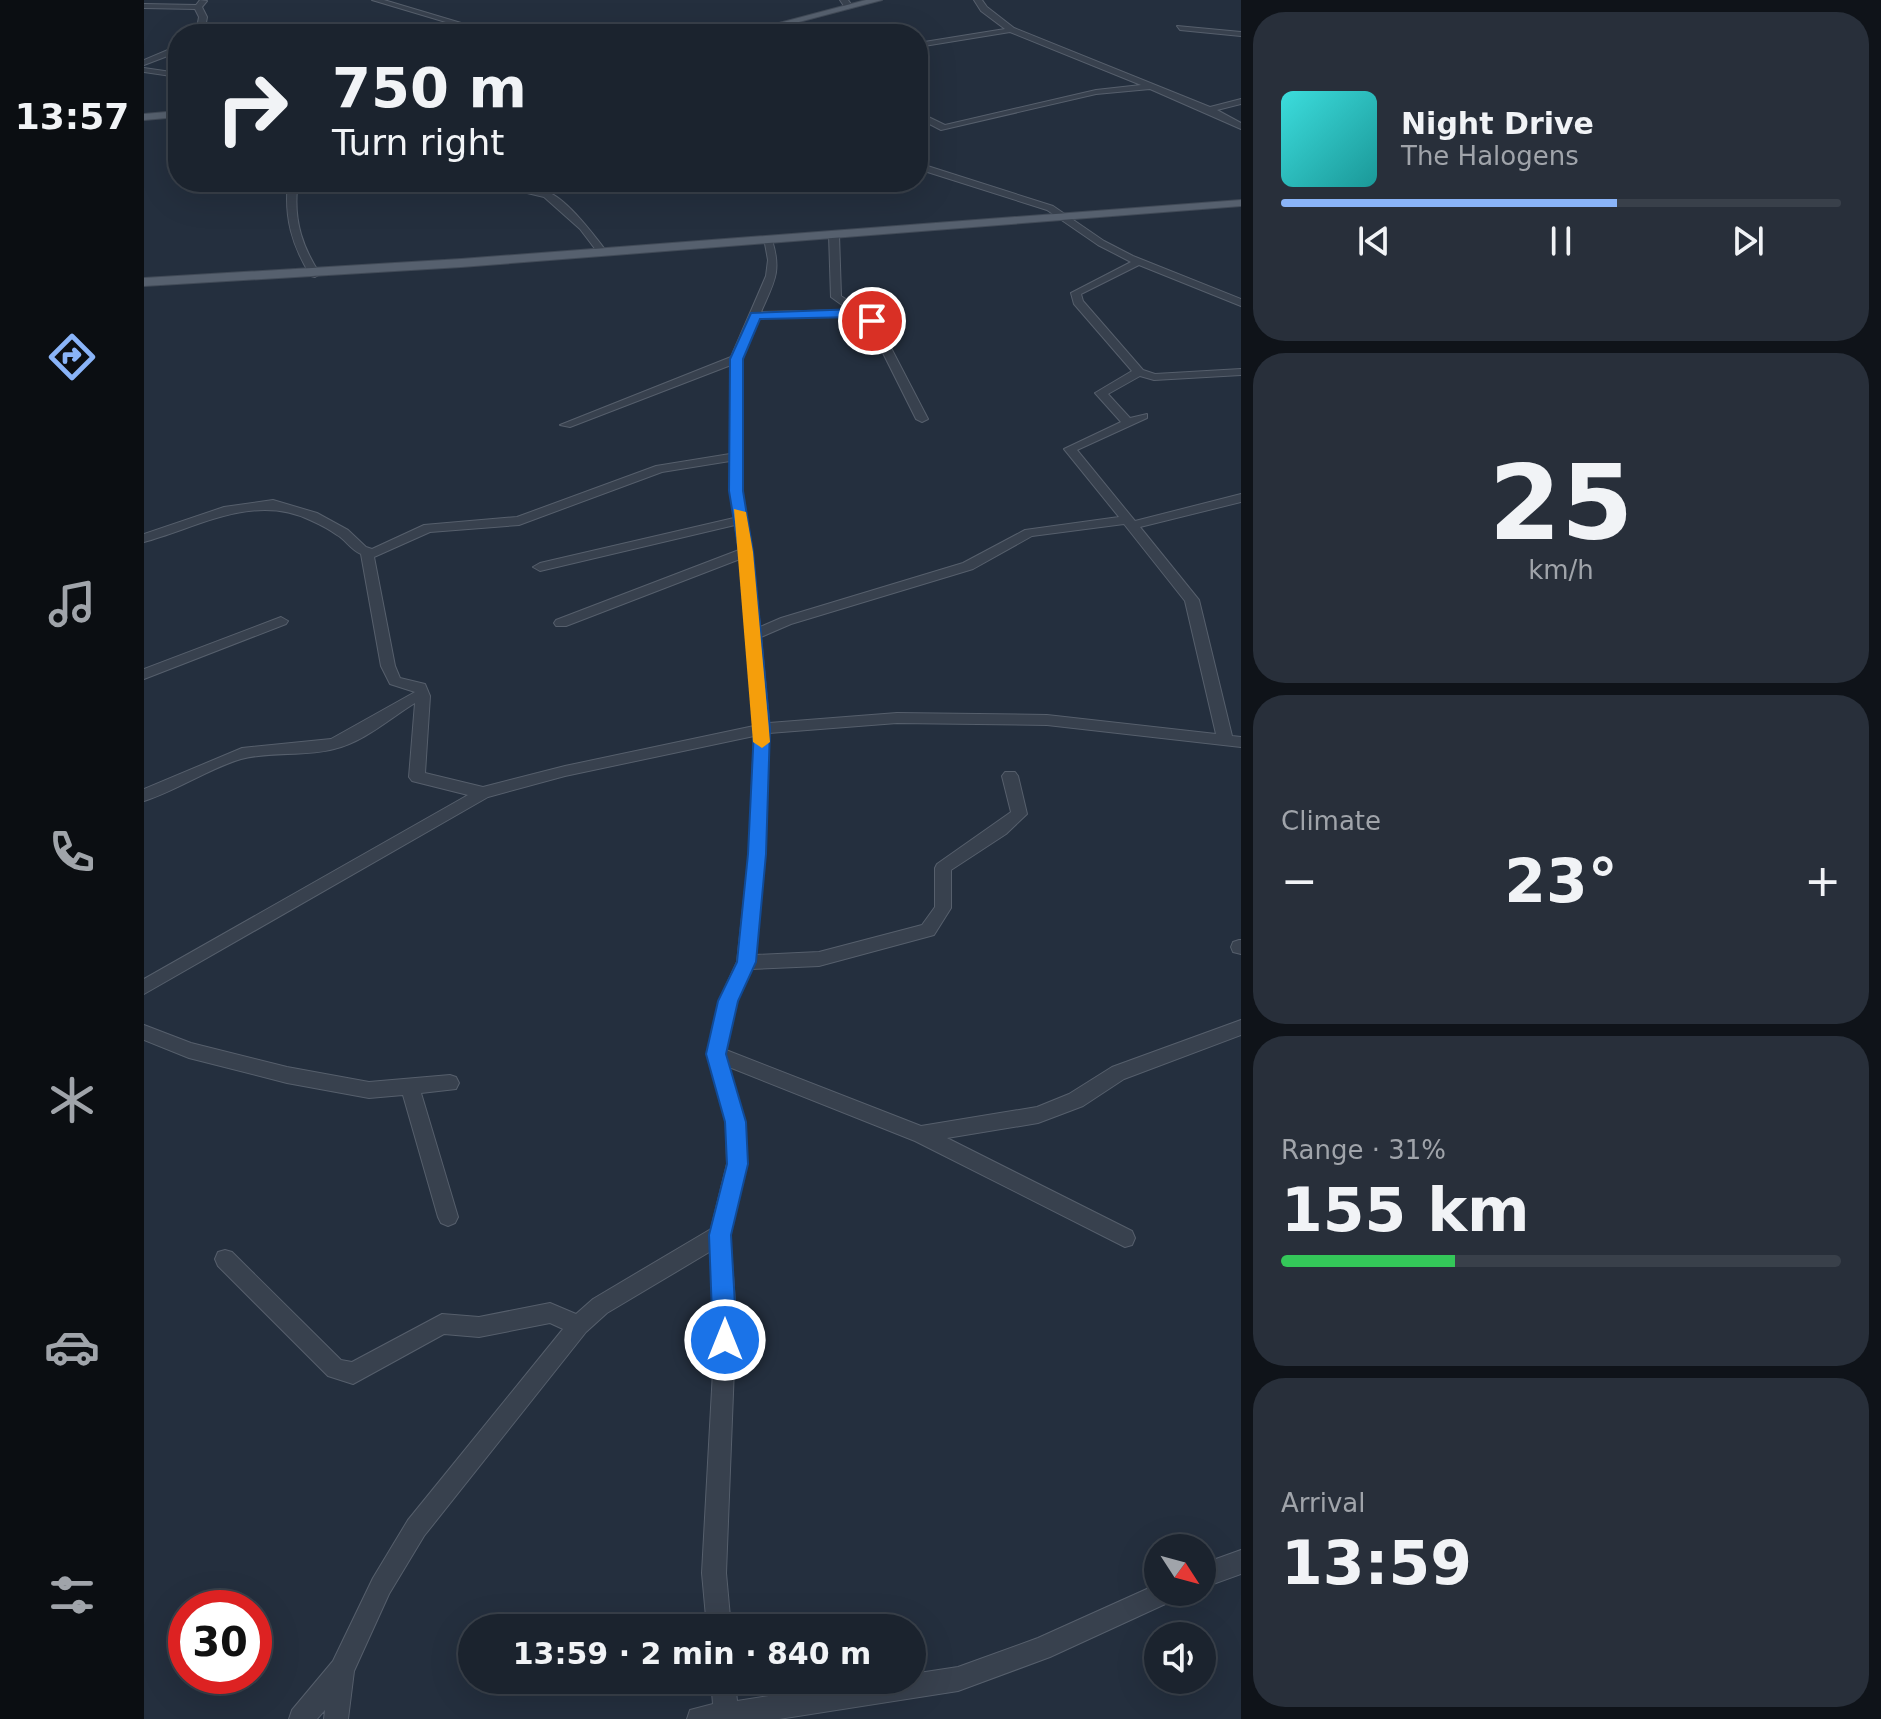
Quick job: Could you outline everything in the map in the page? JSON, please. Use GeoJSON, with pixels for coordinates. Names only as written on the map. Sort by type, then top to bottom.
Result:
{"type":"FeatureCollection","features":[{"type":"Feature","properties":{"kind":"main road"},"geometry":{"type":"LineString","coordinates":[[777,24],[846,4],[877,0]]}},
{"type":"Feature","properties":{"kind":"main road"},"geometry":{"type":"LineString","coordinates":[[144,117],[168,115]]}},
{"type":"Feature","properties":{"kind":"main road"},"geometry":{"type":"LineString","coordinates":[[144,282],[315,274],[1241,203]]}},
{"type":"Feature","properties":{"kind":"street"},"geometry":{"type":"LineString","coordinates":[[376,0],[459,24]]}},
{"type":"Feature","properties":{"kind":"street"},"geometry":{"type":"LineString","coordinates":[[978,0],[984,9],[1011,30],[1210,110],[1241,126]]}},
{"type":"Feature","properties":{"kind":"street"},"geometry":{"type":"LineString","coordinates":[[144,6],[201,4],[202,24]]}},
{"type":"Feature","properties":{"kind":"street"},"geometry":{"type":"LineString","coordinates":[[1180,28],[1241,34]]}},
{"type":"Feature","properties":{"kind":"street"},"geometry":{"type":"LineString","coordinates":[[928,43],[1011,30]]}},
{"type":"Feature","properties":{"kind":"street"},"geometry":{"type":"LineString","coordinates":[[144,63],[168,53]]}},
{"type":"Feature","properties":{"kind":"street"},"geometry":{"type":"LineString","coordinates":[[144,70],[168,74]]}},
{"type":"Feature","properties":{"kind":"street"},"geometry":{"type":"LineString","coordinates":[[928,120],[944,128],[1096,92],[1148,87]]}},
{"type":"Feature","properties":{"kind":"street"},"geometry":{"type":"LineString","coordinates":[[1210,110],[1241,101]]}},
{"type":"Feature","properties":{"kind":"street"},"geometry":{"type":"LineString","coordinates":[[928,169],[1031,200],[1138,262],[1241,303]]}},
{"type":"Feature","properties":{"kind":"street"},"geometry":{"type":"LineString","coordinates":[[293,192],[291,222],[296,243],[315,274]]}},
{"type":"Feature","properties":{"kind":"street"},"geometry":{"type":"LineString","coordinates":[[533,192],[547,195],[583,227],[602,252]]}},
{"type":"Feature","properties":{"kind":"street"},"geometry":{"type":"LineString","coordinates":[[834,235],[836,297],[872,321],[922,419]]}},
{"type":"Feature","properties":{"kind":"street"},"geometry":{"type":"LineString","coordinates":[[718,1614],[714,1573],[726,1316],[720,1235],[737,1164],[735,1122],[716,1054],[728,1001],[746,962],[757,854],[762,729],[735,457],[736,359],[771,276],[773,260],[767,240]]}},
{"type":"Feature","properties":{"kind":"street"},"geometry":{"type":"LineString","coordinates":[[1138,262],[1076,293],[1078,302],[1139,372],[1154,377],[1241,372]]}},
{"type":"Feature","properties":{"kind":"street"},"geometry":{"type":"LineString","coordinates":[[755,315],[857,313]]}},
{"type":"Feature","properties":{"kind":"street"},"geometry":{"type":"LineString","coordinates":[[566,425],[736,359]]}},
{"type":"Feature","properties":{"kind":"street"},"geometry":{"type":"LineString","coordinates":[[1127,421],[1101,393],[1139,372]]}},
{"type":"Feature","properties":{"kind":"street"},"geometry":{"type":"LineString","coordinates":[[144,987],[483,793],[565,771],[762,729],[897,718],[968,717],[1102,724],[1233,740],[1192,600],[1070,449],[1143,416]]}},
{"type":"Feature","properties":{"kind":"street"},"geometry":{"type":"LineString","coordinates":[[144,538],[228,510],[273,504],[321,520],[367,552],[379,551],[428,528],[492,525],[540,516],[660,469],[735,457]]}},
{"type":"Feature","properties":{"kind":"street"},"geometry":{"type":"LineString","coordinates":[[754,635],[786,621],[968,566],[1029,533],[1128,523],[1241,498]]}},
{"type":"Feature","properties":{"kind":"street"},"geometry":{"type":"LineString","coordinates":[[540,567],[741,520]]}},
{"type":"Feature","properties":{"kind":"street"},"geometry":{"type":"LineString","coordinates":[[367,552],[388,666],[395,681],[420,687],[423,696],[417,777],[483,793]]}},
{"type":"Feature","properties":{"kind":"street"},"geometry":{"type":"LineString","coordinates":[[561,623],[746,552]]}},
{"type":"Feature","properties":{"kind":"street"},"geometry":{"type":"LineString","coordinates":[[144,674],[281,621]]}},
{"type":"Feature","properties":{"kind":"street"},"geometry":{"type":"LineString","coordinates":[[144,795],[199,775],[230,758],[261,749],[333,744],[351,737],[415,697],[423,696]]}},
{"type":"Feature","properties":{"kind":"street"},"geometry":{"type":"LineString","coordinates":[[746,962],[819,959],[928,930],[943,908],[943,868],[960,852],[1001,833],[1019,814],[1010,776]]}},
{"type":"Feature","properties":{"kind":"street"},"geometry":{"type":"LineString","coordinates":[[922,1135],[1038,1115],[1076,1100],[1118,1073],[1241,1027]]}},
{"type":"Feature","properties":{"kind":"street"},"geometry":{"type":"LineString","coordinates":[[144,1032],[189,1050],[287,1075],[369,1090],[450,1083]]}},
{"type":"Feature","properties":{"kind":"street"},"geometry":{"type":"LineString","coordinates":[[716,1054],[922,1135],[1125,1238]]}},
{"type":"Feature","properties":{"kind":"street"},"geometry":{"type":"LineString","coordinates":[[410,1088],[448,1217]]}},
{"type":"Feature","properties":{"kind":"street"},"geometry":{"type":"LineString","coordinates":[[301,1719],[342,1670],[381,1586],[416,1528],[579,1325],[600,1306],[720,1235]]}},
{"type":"Feature","properties":{"kind":"street"},"geometry":{"type":"LineString","coordinates":[[225,1259],[335,1369],[353,1373],[442,1324],[479,1327],[550,1313],[579,1325]]}},
{"type":"Feature","properties":{"kind":"street"},"geometry":{"type":"LineString","coordinates":[[1216,1571],[1241,1562]]}},
{"type":"Feature","properties":{"kind":"street"},"geometry":{"type":"LineString","coordinates":[[699,1719],[958,1679],[1042,1649],[1144,1602]]}},
{"type":"Feature","properties":{"kind":"street"},"geometry":{"type":"LineString","coordinates":[[336,1719],[342,1670]]}},
{"type":"Feature","properties":{"kind":"street"},"geometry":{"type":"LineString","coordinates":[[724,1694],[726,1716]]}},
{"type":"Feature","properties":{"kind":"slow traffic"},"geometry":{"type":"LineString","coordinates":[[739,512],[746,552],[762,742]]}},
{"type":"Feature","properties":{"kind":"route"},"geometry":{"type":"LineString","coordinates":[[725,1340],[720,1235],[737,1164],[735,1122],[716,1054],[728,1001],[746,962],[757,854],[762,729],[746,552],[736,491],[736,359],[755,315],[857,313],[872,321]]}}]}
